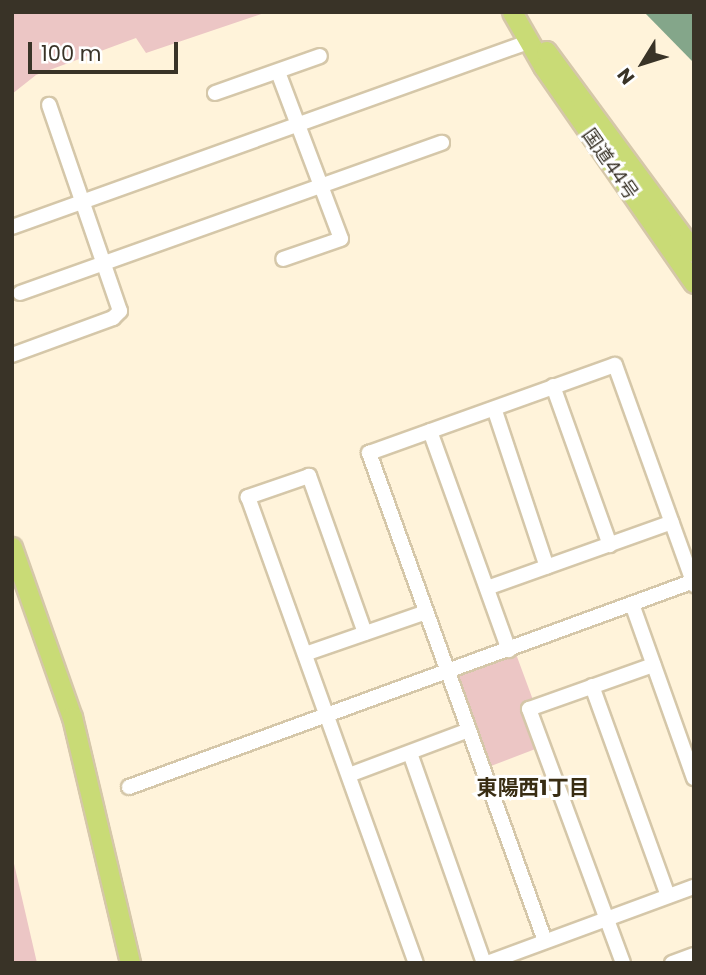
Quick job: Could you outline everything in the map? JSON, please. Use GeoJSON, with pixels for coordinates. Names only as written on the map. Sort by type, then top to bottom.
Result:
{"type":"FeatureCollection","features":[{"type":"Feature","properties":{"kind":"highway","name":"国道44号"},"geometry":{"type":"LineString","coordinates":[[512,12],[558,88],[694,283]]}},
{"type":"Feature","properties":{"kind":"highway","name":"国道44号"},"geometry":{"type":"LineString","coordinates":[[531,41],[556,62],[694,252]]}},
{"type":"Feature","properties":{"kind":"highway"},"geometry":{"type":"LineString","coordinates":[[12,547],[72,717],[130,963]]}},
{"type":"Feature","properties":{"kind":"highway"},"geometry":{"type":"LineString","coordinates":[[12,580],[83,793],[121,963]]}},
{"type":"Feature","properties":{"kind":"street"},"geometry":{"type":"LineString","coordinates":[[12,227],[531,41]]}},
{"type":"Feature","properties":{"kind":"street"},"geometry":{"type":"LineString","coordinates":[[215,93],[320,56]]}},
{"type":"Feature","properties":{"kind":"street"},"geometry":{"type":"LineString","coordinates":[[278,72],[341,239],[284,259]]}},
{"type":"Feature","properties":{"kind":"street"},"geometry":{"type":"LineString","coordinates":[[12,355],[113,318],[120,311],[86,202],[49,105]]}},
{"type":"Feature","properties":{"kind":"street"},"geometry":{"type":"LineString","coordinates":[[20,293],[442,143]]}},
{"type":"Feature","properties":{"kind":"street"},"geometry":{"type":"LineString","coordinates":[[129,787],[447,670],[693,583],[615,365],[552,386],[495,411],[369,453],[447,670],[470,730],[545,941]]}},
{"type":"Feature","properties":{"kind":"street"},"geometry":{"type":"LineString","coordinates":[[552,386],[610,545]]}},
{"type":"Feature","properties":{"kind":"street"},"geometry":{"type":"LineString","coordinates":[[495,411],[547,566]]}},
{"type":"Feature","properties":{"kind":"street"},"geometry":{"type":"LineString","coordinates":[[430,431],[509,650]]}},
{"type":"Feature","properties":{"kind":"street"},"geometry":{"type":"LineString","coordinates":[[365,633],[309,476],[248,497],[416,963]]}},
{"type":"Feature","properties":{"kind":"street"},"geometry":{"type":"LineString","coordinates":[[487,589],[672,522]]}},
{"type":"Feature","properties":{"kind":"street"},"geometry":{"type":"LineString","coordinates":[[632,604],[694,778]]}},
{"type":"Feature","properties":{"kind":"street"},"geometry":{"type":"LineString","coordinates":[[305,653],[426,612]]}},
{"type":"Feature","properties":{"kind":"street"},"geometry":{"type":"LineString","coordinates":[[623,963],[529,709],[653,665]]}},
{"type":"Feature","properties":{"kind":"street"},"geometry":{"type":"LineString","coordinates":[[592,685],[668,897]]}},
{"type":"Feature","properties":{"kind":"street"},"geometry":{"type":"LineString","coordinates":[[349,775],[470,730]]}},
{"type":"Feature","properties":{"kind":"street"},"geometry":{"type":"LineString","coordinates":[[679,739],[694,734]]}},
{"type":"Feature","properties":{"kind":"street"},"geometry":{"type":"LineString","coordinates":[[410,753],[486,963],[694,887]]}},
{"type":"Feature","properties":{"kind":"street"},"geometry":{"type":"LineString","coordinates":[[672,963],[694,955]]}},
{"type":"Feature","properties":{"kind":"shaded area"},"geometry":{"type":"Polygon","coordinates":[[[12,12],[267,12],[146,53],[136,38],[36,75],[12,94],[12,12]]]}},
{"type":"Feature","properties":{"kind":"shaded area"},"geometry":{"type":"Polygon","coordinates":[[[644,12],[694,12],[694,63],[693,62],[644,12]]]}},
{"type":"Feature","properties":{"kind":"shaded area"},"geometry":{"type":"Polygon","coordinates":[[[516,654],[533,700],[522,705],[538,748],[491,766],[457,676],[516,654]]]}},
{"type":"Feature","properties":{"kind":"shaded area"},"geometry":{"type":"Polygon","coordinates":[[[12,855],[37,963],[12,963],[12,855]]]}},
{"type":"Feature","properties":{"kind":"district","name":"東陽西1丁目"},"geometry":{"type":"Point","coordinates":[533,788]}}]}
